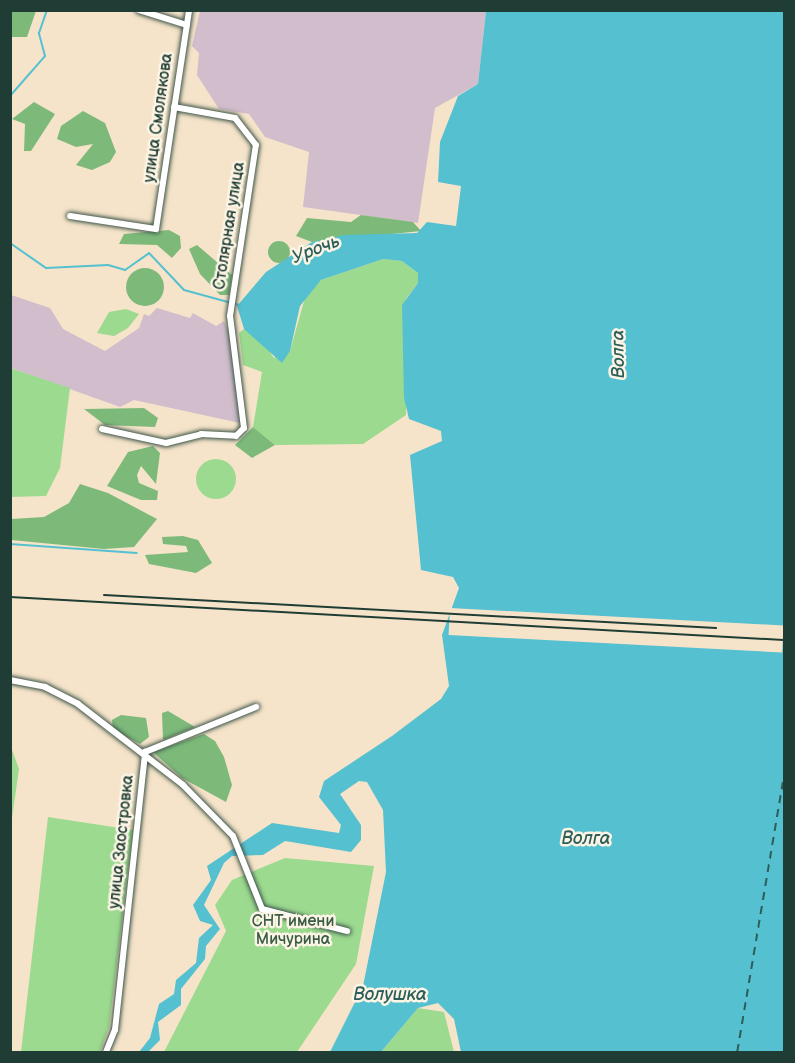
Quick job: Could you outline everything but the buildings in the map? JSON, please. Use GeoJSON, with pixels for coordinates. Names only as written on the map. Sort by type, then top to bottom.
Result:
{"type":"FeatureCollection","features":[{"type":"Feature","properties":{"kind":"street"},"geometry":{"type":"LineString","coordinates":[[139,10],[187,25]]}},
{"type":"Feature","properties":{"kind":"street","name":"улица Смолякова"},"geometry":{"type":"LineString","coordinates":[[70,216],[156,229],[189,10]]}},
{"type":"Feature","properties":{"kind":"street","name":"Столярная улица"},"geometry":{"type":"LineString","coordinates":[[102,429],[166,443],[201,434],[236,436],[244,428],[230,316],[256,145],[235,118],[174,107]]}},
{"type":"Feature","properties":{"kind":"street"},"geometry":{"type":"LineString","coordinates":[[10,680],[45,687],[78,704],[145,752],[233,836],[262,909],[346,931]]}},
{"type":"Feature","properties":{"kind":"street"},"geometry":{"type":"LineString","coordinates":[[145,752],[256,707]]}},
{"type":"Feature","properties":{"kind":"street","name":"улица Заостровка"},"geometry":{"type":"LineString","coordinates":[[106,1053],[118,1008],[145,752]]}},
{"type":"Feature","properties":{"kind":"shaded area"},"geometry":{"type":"Polygon","coordinates":[[[200,11],[486,11],[478,84],[435,108],[418,223],[303,207],[309,152],[265,137],[249,114],[219,109],[197,75],[199,53],[192,46],[200,11]]]}},
{"type":"Feature","properties":{"kind":"shaded area"},"geometry":{"type":"Polygon","coordinates":[[[11,295],[50,308],[63,329],[105,351],[139,328],[144,314],[149,316],[157,308],[190,318],[193,313],[216,326],[224,321],[231,336],[240,423],[134,400],[120,407],[11,368],[11,295]]]}},
{"type":"Feature","properties":{"kind":"green space"},"geometry":{"type":"Polygon","coordinates":[[[10,11],[36,11],[27,37],[11,37],[10,11]]]}},
{"type":"Feature","properties":{"kind":"green space"},"geometry":{"type":"Polygon","coordinates":[[[34,102],[55,114],[31,151],[24,151],[25,124],[12,119],[34,102]]]}},
{"type":"Feature","properties":{"kind":"green space"},"geometry":{"type":"Polygon","coordinates":[[[83,111],[105,123],[116,152],[110,162],[92,170],[76,165],[93,144],[76,147],[57,139],[61,126],[83,111]]]}},
{"type":"Feature","properties":{"kind":"green space"},"geometry":{"type":"Polygon","coordinates":[[[361,215],[413,222],[421,231],[312,242],[296,236],[307,218],[351,222],[361,215]]]}},
{"type":"Feature","properties":{"kind":"green space"},"geometry":{"type":"Polygon","coordinates":[[[169,230],[180,236],[181,248],[172,258],[157,245],[119,244],[124,234],[169,230]]]}},
{"type":"Feature","properties":{"kind":"green space"},"geometry":{"type":"Polygon","coordinates":[[[279,241],[287,244],[290,252],[287,260],[279,263],[271,260],[268,252],[271,244],[279,241]]]}},
{"type":"Feature","properties":{"kind":"green space"},"geometry":{"type":"Polygon","coordinates":[[[197,245],[232,275],[229,295],[220,295],[200,274],[189,249],[197,245]]]}},
{"type":"Feature","properties":{"kind":"green space"},"geometry":{"type":"Polygon","coordinates":[[[383,259],[402,261],[418,273],[418,283],[406,299],[406,415],[363,444],[275,445],[253,427],[262,372],[243,365],[239,333],[244,329],[260,338],[274,358],[290,351],[306,294],[321,280],[383,259]]]}},
{"type":"Feature","properties":{"kind":"green space"},"geometry":{"type":"Polygon","coordinates":[[[145,268],[159,273],[164,287],[159,301],[145,306],[131,301],[126,287],[131,273],[145,268]]]}},
{"type":"Feature","properties":{"kind":"green space"},"geometry":{"type":"Polygon","coordinates":[[[126,309],[139,314],[128,328],[114,336],[97,333],[109,312],[126,309]]]}},
{"type":"Feature","properties":{"kind":"green space"},"geometry":{"type":"Polygon","coordinates":[[[10,368],[70,388],[60,468],[46,496],[11,497],[10,368]]]}},
{"type":"Feature","properties":{"kind":"green space"},"geometry":{"type":"Polygon","coordinates":[[[144,408],[158,418],[155,427],[105,425],[84,409],[144,408]]]}},
{"type":"Feature","properties":{"kind":"green space"},"geometry":{"type":"Polygon","coordinates":[[[253,427],[275,445],[252,458],[235,445],[253,427]]]}},
{"type":"Feature","properties":{"kind":"green space"},"geometry":{"type":"Polygon","coordinates":[[[153,446],[160,453],[156,484],[141,466],[137,475],[139,483],[158,491],[157,500],[141,500],[107,486],[128,452],[153,446]]]}},
{"type":"Feature","properties":{"kind":"green space"},"geometry":{"type":"Polygon","coordinates":[[[216,459],[230,465],[236,479],[230,493],[216,499],[202,493],[196,479],[202,465],[216,459]]]}},
{"type":"Feature","properties":{"kind":"green space"},"geometry":{"type":"Polygon","coordinates":[[[80,484],[108,493],[157,519],[134,547],[104,549],[11,540],[11,519],[44,517],[69,503],[80,484]]]}},
{"type":"Feature","properties":{"kind":"green space"},"geometry":{"type":"Polygon","coordinates":[[[183,536],[198,540],[212,563],[196,573],[149,564],[145,555],[188,552],[186,546],[163,544],[162,537],[183,536]]]}},
{"type":"Feature","properties":{"kind":"green space"},"geometry":{"type":"Polygon","coordinates":[[[168,711],[195,727],[163,740],[162,713],[168,711]]]}},
{"type":"Feature","properties":{"kind":"green space"},"geometry":{"type":"Polygon","coordinates":[[[121,715],[146,718],[149,737],[140,744],[113,729],[112,720],[121,715]]]}},
{"type":"Feature","properties":{"kind":"green space"},"geometry":{"type":"Polygon","coordinates":[[[204,734],[215,741],[224,757],[232,785],[226,802],[182,778],[153,752],[204,734]]]}},
{"type":"Feature","properties":{"kind":"green space"},"geometry":{"type":"Polygon","coordinates":[[[11,747],[19,769],[10,825],[11,747]]]}},
{"type":"Feature","properties":{"kind":"green space"},"geometry":{"type":"Polygon","coordinates":[[[48,817],[133,830],[109,1027],[100,1052],[21,1052],[48,817]]]}},
{"type":"Feature","properties":{"kind":"green space","name":"СНТ имени Мичурина"},"geometry":{"type":"Polygon","coordinates":[[[285,858],[374,866],[356,964],[297,1052],[164,1052],[226,931],[215,905],[232,880],[285,858]]]}},
{"type":"Feature","properties":{"kind":"green space"},"geometry":{"type":"Polygon","coordinates":[[[418,1008],[444,1012],[454,1052],[381,1052],[418,1008]]]}},
{"type":"Feature","properties":{"kind":"water","name":"Волга"},"geometry":{"type":"Polygon","coordinates":[[[486,11],[784,11],[784,1052],[461,1052],[454,1019],[438,1003],[418,1008],[381,1052],[330,1052],[363,986],[386,872],[383,810],[367,782],[359,781],[340,794],[361,825],[361,840],[351,852],[285,841],[263,855],[232,856],[224,863],[204,905],[220,929],[206,946],[205,959],[181,989],[181,1005],[158,1022],[160,1040],[148,1052],[139,1052],[150,1038],[159,1004],[174,994],[176,980],[196,963],[199,938],[213,925],[200,921],[193,905],[211,880],[207,866],[272,823],[339,833],[341,825],[319,797],[324,781],[392,736],[441,699],[449,686],[442,635],[459,588],[453,577],[421,570],[410,455],[442,441],[441,431],[409,419],[404,398],[402,305],[418,283],[418,273],[402,261],[383,259],[321,280],[300,306],[290,351],[282,363],[244,329],[237,306],[266,272],[312,242],[345,235],[417,233],[427,222],[456,226],[461,186],[438,182],[440,142],[458,96],[478,84],[486,11]]]}},
{"type":"Feature","properties":{"kind":"pier"},"geometry":{"type":"Polygon","coordinates":[[[450,608],[784,625],[782,652],[449,635],[450,608]]]}},
{"type":"Feature","properties":{"kind":"waterway","name":"Урочь"},"geometry":{"type":"LineString","coordinates":[[10,96],[45,56],[39,33],[47,10]]}},
{"type":"Feature","properties":{"kind":"waterway","name":"Урочь"},"geometry":{"type":"LineString","coordinates":[[10,243],[46,268],[108,265],[125,270],[149,253],[184,290],[239,305]]}},
{"type":"Feature","properties":{"kind":"waterway"},"geometry":{"type":"LineString","coordinates":[[10,544],[137,553]]}},
{"type":"Feature","properties":{"kind":"ferry route"},"geometry":{"type":"LineString","coordinates":[[737,1052],[784,775]]}},
{"type":"Feature","properties":{"kind":"railway"},"geometry":{"type":"LineString","coordinates":[[104,595],[716,628]]}},
{"type":"Feature","properties":{"kind":"railway"},"geometry":{"type":"LineString","coordinates":[[10,597],[784,640]]}},
{"type":"Feature","properties":{"kind":"water label","name":"Волушка"},"geometry":{"type":"Point","coordinates":[390,995]}}]}
